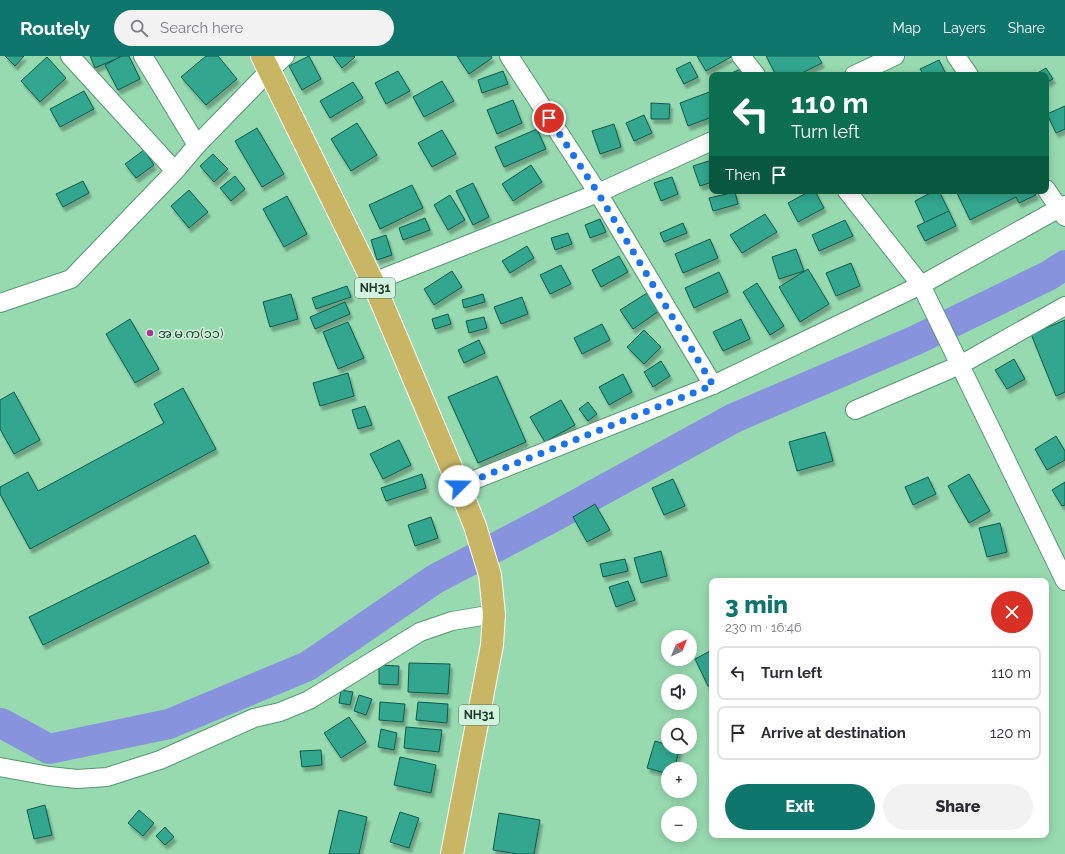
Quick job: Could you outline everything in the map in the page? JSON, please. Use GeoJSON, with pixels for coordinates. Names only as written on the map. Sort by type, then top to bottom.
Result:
{"type":"FeatureCollection","features":[{"type":"Feature","properties":{"kind":"highway","name":"NH31"},"geometry":{"type":"LineString","coordinates":[[265,63],[373,282],[475,526],[490,575],[494,614],[492,645],[452,854]]}},
{"type":"Feature","properties":{"kind":"street"},"geometry":{"type":"LineString","coordinates":[[70,56],[175,171]]}},
{"type":"Feature","properties":{"kind":"street"},"geometry":{"type":"LineString","coordinates":[[143,56],[197,145]]}},
{"type":"Feature","properties":{"kind":"street"},"geometry":{"type":"LineString","coordinates":[[0,303],[71,279],[175,171],[265,63],[285,56]]}},
{"type":"Feature","properties":{"kind":"street"},"geometry":{"type":"LineString","coordinates":[[509,56],[598,193],[713,385]]}},
{"type":"Feature","properties":{"kind":"street"},"geometry":{"type":"LineString","coordinates":[[741,56],[754,72]]}},
{"type":"Feature","properties":{"kind":"street"},"geometry":{"type":"LineString","coordinates":[[860,72],[895,56]]}},
{"type":"Feature","properties":{"kind":"street"},"geometry":{"type":"LineString","coordinates":[[956,56],[967,72]]}},
{"type":"Feature","properties":{"kind":"street"},"geometry":{"type":"LineString","coordinates":[[373,282],[598,193],[709,141]]}},
{"type":"Feature","properties":{"kind":"street"},"geometry":{"type":"LineString","coordinates":[[459,486],[713,385],[921,285],[1063,210],[1049,192]]}},
{"type":"Feature","properties":{"kind":"street"},"geometry":{"type":"LineString","coordinates":[[849,194],[921,285],[1065,581]]}},
{"type":"Feature","properties":{"kind":"street"},"geometry":{"type":"LineString","coordinates":[[854,410],[960,365],[1065,306]]}},
{"type":"Feature","properties":{"kind":"street"},"geometry":{"type":"LineString","coordinates":[[0,767],[49,776],[77,779],[107,777],[160,760],[254,718],[280,712],[309,700],[420,632],[452,621],[494,614]]}},
{"type":"Feature","properties":{"kind":"building"},"geometry":{"type":"Polygon","coordinates":[[[5,56],[24,56],[15,66],[5,56]]]}},
{"type":"Feature","properties":{"kind":"building"},"geometry":{"type":"Polygon","coordinates":[[[90,56],[120,56],[120,57],[95,68],[90,56]]]}},
{"type":"Feature","properties":{"kind":"building"},"geometry":{"type":"Polygon","coordinates":[[[122,56],[129,56],[140,79],[118,90],[105,65],[122,56]]]}},
{"type":"Feature","properties":{"kind":"building"},"geometry":{"type":"Polygon","coordinates":[[[206,56],[218,56],[237,79],[206,105],[181,77],[206,56]]]}},
{"type":"Feature","properties":{"kind":"building"},"geometry":{"type":"Polygon","coordinates":[[[309,56],[321,79],[302,90],[289,66],[309,56]]]}},
{"type":"Feature","properties":{"kind":"building"},"geometry":{"type":"Polygon","coordinates":[[[333,56],[354,56],[355,57],[342,68],[333,56]]]}},
{"type":"Feature","properties":{"kind":"building"},"geometry":{"type":"Polygon","coordinates":[[[457,56],[491,56],[492,58],[469,74],[457,56]]]}},
{"type":"Feature","properties":{"kind":"building"},"geometry":{"type":"Polygon","coordinates":[[[697,56],[730,56],[731,57],[706,71],[697,56]]]}},
{"type":"Feature","properties":{"kind":"building"},"geometry":{"type":"Polygon","coordinates":[[[766,56],[818,56],[822,63],[804,72],[774,72],[766,56]]]}},
{"type":"Feature","properties":{"kind":"building"},"geometry":{"type":"Polygon","coordinates":[[[47,57],[66,78],[40,102],[21,81],[47,57]]]}},
{"type":"Feature","properties":{"kind":"building"},"geometry":{"type":"Polygon","coordinates":[[[939,60],[945,72],[922,72],[920,69],[939,60]]]}},
{"type":"Feature","properties":{"kind":"building"},"geometry":{"type":"Polygon","coordinates":[[[690,62],[698,77],[684,84],[676,69],[690,62]]]}},
{"type":"Feature","properties":{"kind":"building"},"geometry":{"type":"Polygon","coordinates":[[[743,68],[745,72],[734,72],[743,68]]]}},
{"type":"Feature","properties":{"kind":"building"},"geometry":{"type":"Polygon","coordinates":[[[1046,68],[1049,72],[1039,72],[1046,68]]]}},
{"type":"Feature","properties":{"kind":"building"},"geometry":{"type":"Polygon","coordinates":[[[398,71],[410,91],[386,104],[375,83],[398,71]]]}},
{"type":"Feature","properties":{"kind":"building"},"geometry":{"type":"Polygon","coordinates":[[[503,71],[508,84],[482,93],[478,80],[503,71]]]}},
{"type":"Feature","properties":{"kind":"building"},"geometry":{"type":"Polygon","coordinates":[[[1049,73],[1053,79],[1049,81],[1049,73]]]}},
{"type":"Feature","properties":{"kind":"building"},"geometry":{"type":"Polygon","coordinates":[[[442,81],[454,101],[424,117],[413,97],[442,81]]]}},
{"type":"Feature","properties":{"kind":"building"},"geometry":{"type":"Polygon","coordinates":[[[353,82],[363,98],[330,118],[320,101],[353,82]]]}},
{"type":"Feature","properties":{"kind":"building"},"geometry":{"type":"Polygon","coordinates":[[[84,91],[94,109],[60,127],[50,109],[84,91]]]}},
{"type":"Feature","properties":{"kind":"building"},"geometry":{"type":"Polygon","coordinates":[[[709,92],[709,118],[688,126],[680,103],[709,92]]]}},
{"type":"Feature","properties":{"kind":"building"},"geometry":{"type":"Polygon","coordinates":[[[513,100],[522,123],[497,134],[487,110],[513,100]]]}},
{"type":"Feature","properties":{"kind":"building"},"geometry":{"type":"Polygon","coordinates":[[[651,103],[670,104],[669,119],[651,119],[651,103]]]}},
{"type":"Feature","properties":{"kind":"building"},"geometry":{"type":"Polygon","coordinates":[[[1065,106],[1065,129],[1056,133],[1049,118],[1049,113],[1065,106]]]}},
{"type":"Feature","properties":{"kind":"building"},"geometry":{"type":"Polygon","coordinates":[[[644,115],[652,133],[634,141],[626,123],[644,115]]]}},
{"type":"Feature","properties":{"kind":"building"},"geometry":{"type":"Polygon","coordinates":[[[357,123],[377,155],[351,171],[331,139],[357,123]]]}},
{"type":"Feature","properties":{"kind":"building"},"geometry":{"type":"Polygon","coordinates":[[[614,124],[621,147],[600,154],[592,131],[614,124]]]}},
{"type":"Feature","properties":{"kind":"building"},"geometry":{"type":"Polygon","coordinates":[[[257,128],[284,174],[262,187],[235,141],[257,128]]]}},
{"type":"Feature","properties":{"kind":"building"},"geometry":{"type":"Polygon","coordinates":[[[537,129],[546,149],[504,167],[495,147],[537,129]]]}},
{"type":"Feature","properties":{"kind":"building"},"geometry":{"type":"Polygon","coordinates":[[[442,130],[456,154],[432,167],[418,143],[442,130]]]}},
{"type":"Feature","properties":{"kind":"building"},"geometry":{"type":"Polygon","coordinates":[[[144,150],[154,165],[136,178],[125,164],[144,150]]]}},
{"type":"Feature","properties":{"kind":"building"},"geometry":{"type":"Polygon","coordinates":[[[213,154],[228,169],[214,182],[200,166],[213,154]]]}},
{"type":"Feature","properties":{"kind":"building"},"geometry":{"type":"Polygon","coordinates":[[[709,161],[709,183],[700,186],[693,166],[709,161]]]}},
{"type":"Feature","properties":{"kind":"building"},"geometry":{"type":"Polygon","coordinates":[[[531,165],[542,182],[513,201],[502,184],[531,165]]]}},
{"type":"Feature","properties":{"kind":"building"},"geometry":{"type":"Polygon","coordinates":[[[235,176],[245,189],[231,201],[220,188],[235,176]]]}},
{"type":"Feature","properties":{"kind":"building"},"geometry":{"type":"Polygon","coordinates":[[[672,177],[678,194],[661,201],[654,183],[672,177]]]}},
{"type":"Feature","properties":{"kind":"building"},"geometry":{"type":"Polygon","coordinates":[[[83,181],[89,193],[63,207],[56,194],[83,181]]]}},
{"type":"Feature","properties":{"kind":"building"},"geometry":{"type":"Polygon","coordinates":[[[473,183],[489,217],[473,225],[456,191],[473,183]]]}},
{"type":"Feature","properties":{"kind":"building"},"geometry":{"type":"Polygon","coordinates":[[[412,185],[423,208],[380,229],[369,205],[412,185]]]}},
{"type":"Feature","properties":{"kind":"building"},"geometry":{"type":"Polygon","coordinates":[[[189,190],[208,212],[189,228],[171,206],[189,190]]]}},
{"type":"Feature","properties":{"kind":"building"},"geometry":{"type":"Polygon","coordinates":[[[726,194],[736,194],[738,204],[713,211],[709,198],[726,194]]]}},
{"type":"Feature","properties":{"kind":"building"},"geometry":{"type":"Polygon","coordinates":[[[804,194],[817,194],[824,208],[798,222],[788,203],[804,194]]]}},
{"type":"Feature","properties":{"kind":"building"},"geometry":{"type":"Polygon","coordinates":[[[928,194],[940,194],[949,211],[925,223],[915,201],[928,194]]]}},
{"type":"Feature","properties":{"kind":"building"},"geometry":{"type":"Polygon","coordinates":[[[957,194],[1036,195],[1019,203],[1016,197],[970,220],[957,194]]]}},
{"type":"Feature","properties":{"kind":"building"},"geometry":{"type":"Polygon","coordinates":[[[450,195],[465,220],[448,230],[434,205],[450,195]]]}},
{"type":"Feature","properties":{"kind":"building"},"geometry":{"type":"Polygon","coordinates":[[[287,196],[307,234],[284,247],[263,209],[287,196]]]}},
{"type":"Feature","properties":{"kind":"building"},"geometry":{"type":"Polygon","coordinates":[[[949,211],[956,226],[925,241],[917,226],[949,211]]]}},
{"type":"Feature","properties":{"kind":"building"},"geometry":{"type":"Polygon","coordinates":[[[765,214],[777,232],[742,253],[730,235],[765,214]]]}},
{"type":"Feature","properties":{"kind":"building"},"geometry":{"type":"Polygon","coordinates":[[[425,218],[430,230],[403,240],[399,228],[425,218]]]}},
{"type":"Feature","properties":{"kind":"building"},"geometry":{"type":"Polygon","coordinates":[[[600,219],[606,232],[590,238],[585,225],[600,219]]]}},
{"type":"Feature","properties":{"kind":"building"},"geometry":{"type":"Polygon","coordinates":[[[845,220],[853,236],[819,251],[812,235],[845,220]]]}},
{"type":"Feature","properties":{"kind":"building"},"geometry":{"type":"Polygon","coordinates":[[[683,223],[687,233],[664,242],[660,233],[683,223]]]}},
{"type":"Feature","properties":{"kind":"building"},"geometry":{"type":"Polygon","coordinates":[[[568,233],[572,244],[555,250],[551,238],[568,233]]]}},
{"type":"Feature","properties":{"kind":"building"},"geometry":{"type":"Polygon","coordinates":[[[386,235],[392,255],[377,260],[371,240],[386,235]]]}},
{"type":"Feature","properties":{"kind":"building"},"geometry":{"type":"Polygon","coordinates":[[[710,239],[718,258],[683,273],[675,254],[710,239]]]}},
{"type":"Feature","properties":{"kind":"building"},"geometry":{"type":"Polygon","coordinates":[[[527,246],[534,258],[510,273],[502,261],[527,246]]]}},
{"type":"Feature","properties":{"kind":"building"},"geometry":{"type":"Polygon","coordinates":[[[796,249],[804,271],[779,279],[772,257],[796,249]]]}},
{"type":"Feature","properties":{"kind":"building"},"geometry":{"type":"Polygon","coordinates":[[[619,256],[628,272],[601,287],[592,270],[619,256]]]}},
{"type":"Feature","properties":{"kind":"building"},"geometry":{"type":"Polygon","coordinates":[[[851,263],[860,286],[836,296],[826,273],[851,263]]]}},
{"type":"Feature","properties":{"kind":"building"},"geometry":{"type":"Polygon","coordinates":[[[561,265],[571,284],[550,294],[540,275],[561,265]]]}},
{"type":"Feature","properties":{"kind":"building"},"geometry":{"type":"Polygon","coordinates":[[[808,269],[829,304],[800,322],[779,287],[808,269]]]}},
{"type":"Feature","properties":{"kind":"building"},"geometry":{"type":"Polygon","coordinates":[[[452,271],[462,287],[434,305],[424,289],[452,271]]]}},
{"type":"Feature","properties":{"kind":"building"},"geometry":{"type":"Polygon","coordinates":[[[719,272],[728,292],[694,308],[685,288],[719,272]]]}},
{"type":"Feature","properties":{"kind":"building"},"geometry":{"type":"Polygon","coordinates":[[[757,283],[784,326],[770,335],[743,292],[757,283]]]}},
{"type":"Feature","properties":{"kind":"building"},"geometry":{"type":"Polygon","coordinates":[[[347,286],[351,297],[316,309],[312,298],[347,286]]]}},
{"type":"Feature","properties":{"kind":"building"},"geometry":{"type":"Polygon","coordinates":[[[647,293],[659,311],[633,329],[620,310],[647,293]]]}},
{"type":"Feature","properties":{"kind":"building"},"geometry":{"type":"Polygon","coordinates":[[[291,294],[298,319],[270,327],[263,302],[291,294]]]}},
{"type":"Feature","properties":{"kind":"building"},"geometry":{"type":"Polygon","coordinates":[[[483,294],[485,302],[464,308],[462,300],[483,294]]]}},
{"type":"Feature","properties":{"kind":"building"},"geometry":{"type":"Polygon","coordinates":[[[522,297],[528,314],[501,324],[494,307],[522,297]]]}},
{"type":"Feature","properties":{"kind":"building"},"geometry":{"type":"Polygon","coordinates":[[[345,302],[350,314],[315,329],[310,317],[345,302]]]}},
{"type":"Feature","properties":{"kind":"building"},"geometry":{"type":"Polygon","coordinates":[[[448,314],[451,324],[435,329],[432,319],[448,314]]]}},
{"type":"Feature","properties":{"kind":"building"},"geometry":{"type":"Polygon","coordinates":[[[484,317],[487,328],[469,333],[466,321],[484,317]]]}},
{"type":"Feature","properties":{"kind":"building"},"geometry":{"type":"Polygon","coordinates":[[[130,319],[159,369],[135,383],[106,334],[130,319]]]}},
{"type":"Feature","properties":{"kind":"building"},"geometry":{"type":"Polygon","coordinates":[[[741,319],[750,339],[723,351],[713,332],[741,319]]]}},
{"type":"Feature","properties":{"kind":"building"},"geometry":{"type":"Polygon","coordinates":[[[1065,320],[1065,392],[1056,396],[1031,334],[1065,320]]]}},
{"type":"Feature","properties":{"kind":"building"},"geometry":{"type":"Polygon","coordinates":[[[348,322],[364,358],[338,369],[323,332],[348,322]]]}},
{"type":"Feature","properties":{"kind":"building"},"geometry":{"type":"Polygon","coordinates":[[[602,324],[610,340],[582,354],[574,338],[602,324]]]}},
{"type":"Feature","properties":{"kind":"building"},"geometry":{"type":"Polygon","coordinates":[[[644,330],[661,347],[644,364],[627,347],[644,330]]]}},
{"type":"Feature","properties":{"kind":"building"},"geometry":{"type":"Polygon","coordinates":[[[479,340],[485,353],[464,363],[458,350],[479,340]]]}},
{"type":"Feature","properties":{"kind":"building"},"geometry":{"type":"Polygon","coordinates":[[[1014,359],[1025,379],[1007,389],[995,370],[1014,359]]]}},
{"type":"Feature","properties":{"kind":"building"},"geometry":{"type":"Polygon","coordinates":[[[661,361],[670,376],[653,387],[644,372],[661,361]]]}},
{"type":"Feature","properties":{"kind":"building"},"geometry":{"type":"Polygon","coordinates":[[[348,373],[354,396],[320,406],[313,383],[348,373]]]}},
{"type":"Feature","properties":{"kind":"building"},"geometry":{"type":"Polygon","coordinates":[[[623,374],[632,392],[609,405],[599,387],[623,374]]]}},
{"type":"Feature","properties":{"kind":"building"},"geometry":{"type":"Polygon","coordinates":[[[497,376],[526,442],[478,463],[448,397],[497,376]]]}},
{"type":"Feature","properties":{"kind":"building"},"geometry":{"type":"Polygon","coordinates":[[[183,388],[216,449],[30,549],[0,494],[0,487],[28,472],[38,491],[164,423],[154,404],[183,388]]]}},
{"type":"Feature","properties":{"kind":"building"},"geometry":{"type":"Polygon","coordinates":[[[14,392],[40,440],[14,454],[0,429],[0,400],[14,392]]]}},
{"type":"Feature","properties":{"kind":"building"},"geometry":{"type":"Polygon","coordinates":[[[561,400],[575,425],[545,442],[530,417],[561,400]]]}},
{"type":"Feature","properties":{"kind":"building"},"geometry":{"type":"Polygon","coordinates":[[[588,402],[597,414],[588,421],[579,409],[588,402]]]}},
{"type":"Feature","properties":{"kind":"building"},"geometry":{"type":"Polygon","coordinates":[[[365,406],[372,425],[358,429],[352,410],[365,406]]]}},
{"type":"Feature","properties":{"kind":"building"},"geometry":{"type":"Polygon","coordinates":[[[825,432],[833,461],[797,471],[789,442],[825,432]]]}},
{"type":"Feature","properties":{"kind":"building"},"geometry":{"type":"Polygon","coordinates":[[[1056,436],[1065,451],[1065,460],[1047,470],[1035,449],[1056,436]]]}},
{"type":"Feature","properties":{"kind":"building"},"geometry":{"type":"Polygon","coordinates":[[[399,440],[411,465],[383,479],[370,454],[399,440]]]}},
{"type":"Feature","properties":{"kind":"building"},"geometry":{"type":"Polygon","coordinates":[[[422,474],[426,488],[386,501],[381,488],[422,474]]]}},
{"type":"Feature","properties":{"kind":"building"},"geometry":{"type":"Polygon","coordinates":[[[969,474],[990,511],[969,523],[948,486],[969,474]]]}},
{"type":"Feature","properties":{"kind":"building"},"geometry":{"type":"Polygon","coordinates":[[[928,477],[936,494],[913,505],[905,487],[928,477]]]}},
{"type":"Feature","properties":{"kind":"building"},"geometry":{"type":"Polygon","coordinates":[[[673,479],[685,506],[664,515],[652,488],[673,479]]]}},
{"type":"Feature","properties":{"kind":"building"},"geometry":{"type":"Polygon","coordinates":[[[1065,482],[1065,505],[1062,506],[1052,490],[1065,482]]]}},
{"type":"Feature","properties":{"kind":"building"},"geometry":{"type":"Polygon","coordinates":[[[595,504],[610,530],[587,542],[573,517],[595,504]]]}},
{"type":"Feature","properties":{"kind":"building"},"geometry":{"type":"Polygon","coordinates":[[[431,517],[438,538],[415,546],[408,525],[431,517]]]}},
{"type":"Feature","properties":{"kind":"building"},"geometry":{"type":"Polygon","coordinates":[[[1000,523],[1007,552],[987,557],[979,528],[1000,523]]]}},
{"type":"Feature","properties":{"kind":"building"},"geometry":{"type":"Polygon","coordinates":[[[195,535],[209,563],[43,645],[29,617],[195,535]]]}},
{"type":"Feature","properties":{"kind":"building"},"geometry":{"type":"Polygon","coordinates":[[[661,551],[667,576],[641,583],[634,558],[661,551]]]}},
{"type":"Feature","properties":{"kind":"building"},"geometry":{"type":"Polygon","coordinates":[[[625,559],[628,571],[603,577],[600,564],[625,559]]]}},
{"type":"Feature","properties":{"kind":"building"},"geometry":{"type":"Polygon","coordinates":[[[628,581],[635,600],[616,607],[609,587],[628,581]]]}},
{"type":"Feature","properties":{"kind":"building"},"geometry":{"type":"Polygon","coordinates":[[[709,652],[709,686],[697,663],[697,658],[709,652]]]}},
{"type":"Feature","properties":{"kind":"building"},"geometry":{"type":"Polygon","coordinates":[[[409,663],[450,664],[448,694],[408,692],[409,663]]]}},
{"type":"Feature","properties":{"kind":"building"},"geometry":{"type":"Polygon","coordinates":[[[379,665],[399,666],[398,685],[379,684],[379,665]]]}},
{"type":"Feature","properties":{"kind":"building"},"geometry":{"type":"Polygon","coordinates":[[[341,690],[353,692],[350,705],[339,703],[341,690]]]}},
{"type":"Feature","properties":{"kind":"building"},"geometry":{"type":"Polygon","coordinates":[[[359,695],[372,699],[366,715],[354,711],[359,695]]]}},
{"type":"Feature","properties":{"kind":"building"},"geometry":{"type":"Polygon","coordinates":[[[380,702],[405,704],[403,722],[379,720],[380,702]]]}},
{"type":"Feature","properties":{"kind":"building"},"geometry":{"type":"Polygon","coordinates":[[[418,702],[448,704],[447,723],[416,720],[418,702]]]}},
{"type":"Feature","properties":{"kind":"building"},"geometry":{"type":"Polygon","coordinates":[[[349,717],[366,742],[341,758],[324,733],[349,717]]]}},
{"type":"Feature","properties":{"kind":"building"},"geometry":{"type":"Polygon","coordinates":[[[406,727],[442,730],[439,752],[404,748],[406,727]]]}},
{"type":"Feature","properties":{"kind":"building"},"geometry":{"type":"Polygon","coordinates":[[[381,729],[397,733],[394,750],[378,747],[381,729]]]}},
{"type":"Feature","properties":{"kind":"building"},"geometry":{"type":"Polygon","coordinates":[[[655,741],[661,743],[661,754],[678,754],[676,762],[661,762],[661,772],[647,768],[655,741]]]}},
{"type":"Feature","properties":{"kind":"building"},"geometry":{"type":"Polygon","coordinates":[[[321,750],[322,765],[302,767],[300,751],[321,750]]]}},
{"type":"Feature","properties":{"kind":"building"},"geometry":{"type":"Polygon","coordinates":[[[400,757],[436,765],[431,793],[394,785],[400,757]]]}},
{"type":"Feature","properties":{"kind":"building"},"geometry":{"type":"Polygon","coordinates":[[[45,805],[52,835],[34,839],[27,810],[45,805]]]}},
{"type":"Feature","properties":{"kind":"building"},"geometry":{"type":"Polygon","coordinates":[[[139,810],[154,823],[143,836],[128,823],[139,810]]]}},
{"type":"Feature","properties":{"kind":"building"},"geometry":{"type":"Polygon","coordinates":[[[339,810],[367,817],[359,854],[329,854],[339,810]]]}},
{"type":"Feature","properties":{"kind":"building"},"geometry":{"type":"Polygon","coordinates":[[[400,812],[419,818],[409,848],[390,842],[400,812]]]}},
{"type":"Feature","properties":{"kind":"building"},"geometry":{"type":"Polygon","coordinates":[[[499,813],[540,820],[534,854],[518,854],[493,850],[499,813]]]}},
{"type":"Feature","properties":{"kind":"building"},"geometry":{"type":"Polygon","coordinates":[[[165,827],[174,837],[165,845],[156,836],[165,827]]]}},
{"type":"Feature","properties":{"kind":"waterway"},"geometry":{"type":"LineString","coordinates":[[1,723],[49,749],[169,724],[308,666],[435,579],[548,520],[734,418],[916,340],[1048,276],[1065,265]]}},
{"type":"Feature","properties":{"kind":"place","name":"အ.မ.က(၁၁)"},"geometry":{"type":"Point","coordinates":[150,333]}},
{"type":"Feature","properties":{"kind":"route"},"geometry":{"type":"LineString","coordinates":[[459,486],[713,385],[598,193],[549,118]]}}]}
